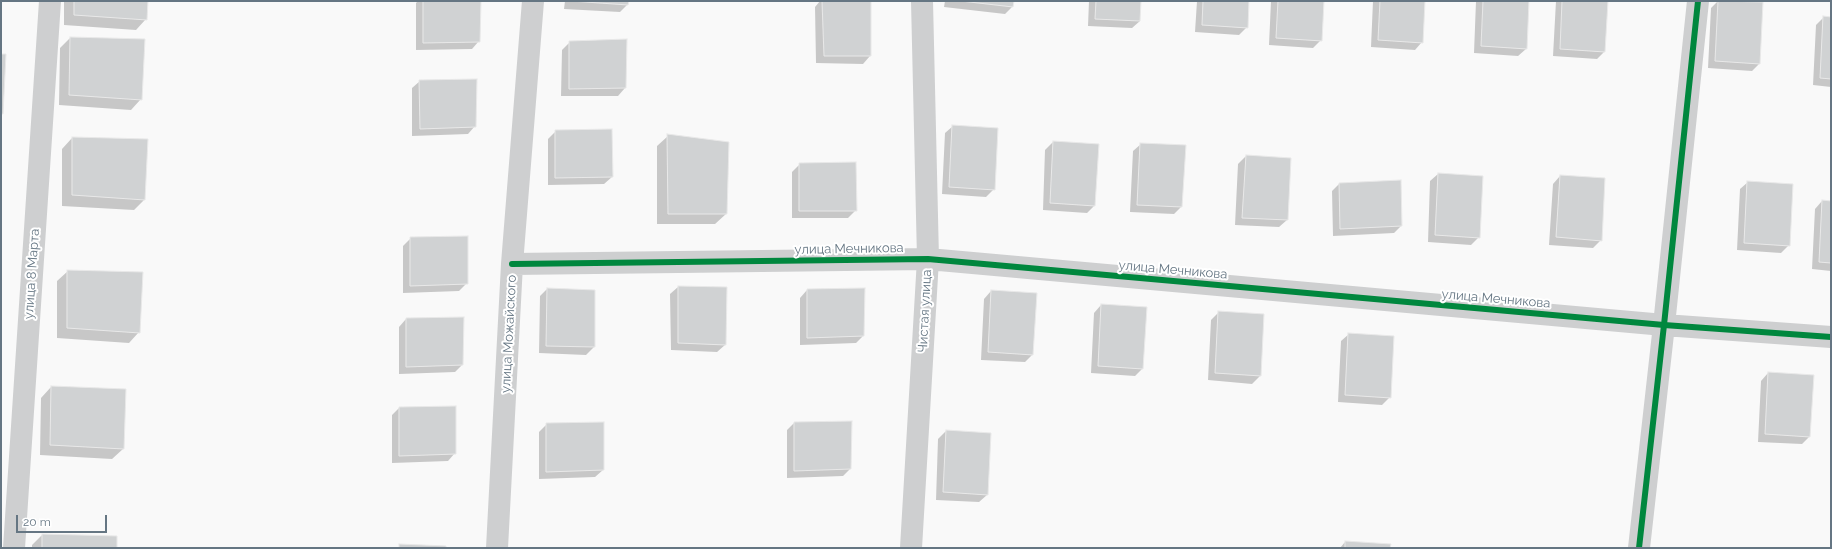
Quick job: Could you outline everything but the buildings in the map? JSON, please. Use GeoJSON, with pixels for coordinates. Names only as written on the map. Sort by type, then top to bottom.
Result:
{"type":"FeatureCollection","features":[{"type":"Feature","properties":{"kind":"street","name":"улица 8 Марта"},"geometry":{"type":"LineString","coordinates":[[14,548],[50,1]]}},
{"type":"Feature","properties":{"kind":"street","name":"улица Можайского"},"geometry":{"type":"LineString","coordinates":[[498,548],[512,264],[533,1]]}},
{"type":"Feature","properties":{"kind":"street","name":"Чистая улица"},"geometry":{"type":"LineString","coordinates":[[911,548],[928,259],[922,1]]}},
{"type":"Feature","properties":{"kind":"street"},"geometry":{"type":"LineString","coordinates":[[1639,548],[1698,1]]}},
{"type":"Feature","properties":{"kind":"street","name":"улица Мечникова"},"geometry":{"type":"LineString","coordinates":[[512,264],[928,259],[1664,325],[1831,337]]}},
{"type":"Feature","properties":{"kind":"cycle path"},"geometry":{"type":"LineString","coordinates":[[1639,548],[1698,1]]}},
{"type":"Feature","properties":{"kind":"cycle path"},"geometry":{"type":"LineString","coordinates":[[512,264],[928,259],[1664,325],[1831,337]]}}]}
